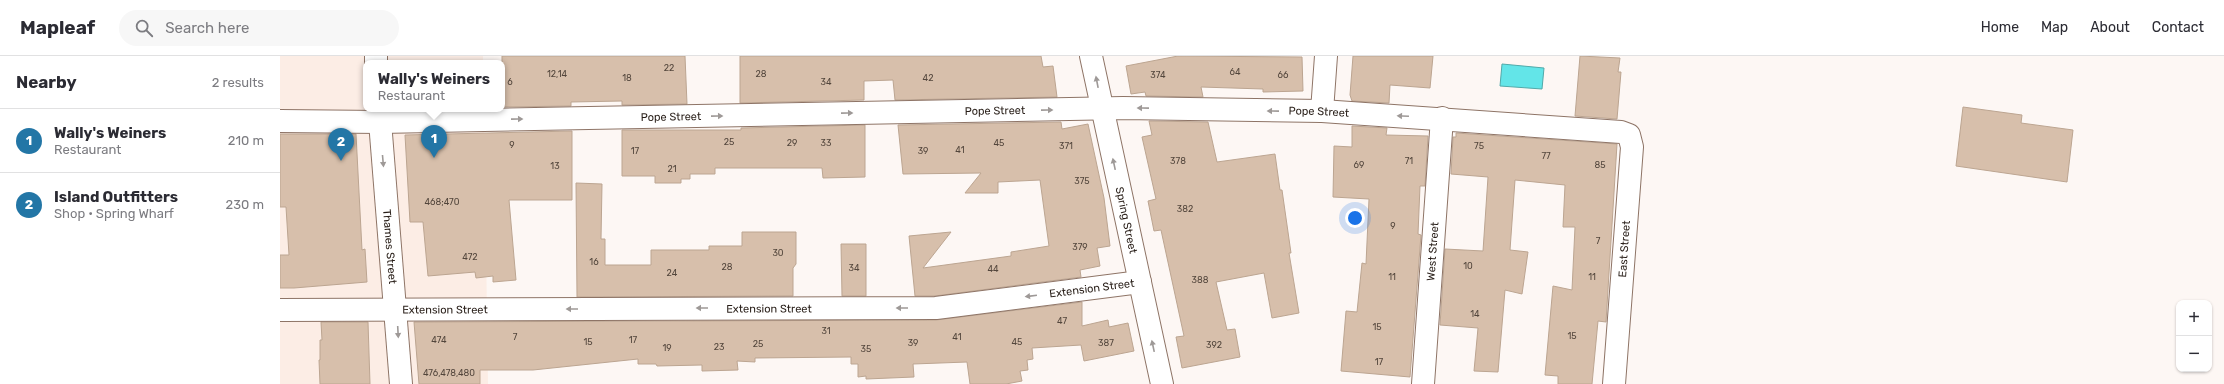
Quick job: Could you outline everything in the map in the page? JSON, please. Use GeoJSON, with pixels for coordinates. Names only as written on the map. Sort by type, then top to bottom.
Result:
{"type":"FeatureCollection","features":[{"type":"Feature","properties":{"kind":"street","name":"Spring Street"},"geometry":{"type":"LineString","coordinates":[[1092,56],[1101,109],[1162,384]]}},
{"type":"Feature","properties":{"kind":"street"},"geometry":{"type":"LineString","coordinates":[[1322,112],[1326,56]]}},
{"type":"Feature","properties":{"kind":"street","name":"Pope Street"},"geometry":{"type":"LineString","coordinates":[[280,121],[380,116],[1101,109],[1322,112],[1442,118],[1609,131]]}},
{"type":"Feature","properties":{"kind":"street","name":"Thames Street"},"geometry":{"type":"LineString","coordinates":[[380,116],[396,309],[400,384]]}},
{"type":"Feature","properties":{"kind":"street","name":"West Street"},"geometry":{"type":"LineString","coordinates":[[1423,384],[1442,118]]}},
{"type":"Feature","properties":{"kind":"street","name":"East Street"},"geometry":{"type":"LineString","coordinates":[[1609,131],[1621,132],[1629,136],[1632,148],[1614,384]]}},
{"type":"Feature","properties":{"kind":"street","name":"Extension Street"},"geometry":{"type":"LineString","coordinates":[[280,310],[936,308],[1140,282]]}},
{"type":"Feature","properties":{"kind":"shaded area"},"geometry":{"type":"Polygon","coordinates":[[[280,56],[483,56],[483,60],[363,60],[363,112],[484,112],[488,384],[280,384],[280,56]]]}},
{"type":"Feature","properties":{"kind":"water"},"geometry":{"type":"Polygon","coordinates":[[[1502,64],[1544,68],[1542,89],[1500,86],[1502,64]]]}},
{"type":"Feature","properties":{"kind":"building"},"geometry":{"type":"Polygon","coordinates":[[[502,56],[685,56],[687,104],[622,105],[622,101],[571,102],[571,106],[505,107],[505,60],[502,60],[502,56]]]}},
{"type":"Feature","properties":{"kind":"building"},"geometry":{"type":"Polygon","coordinates":[[[740,56],[1041,56],[1043,67],[1053,66],[1057,97],[895,100],[893,80],[864,81],[864,100],[740,103],[740,56]]]}},
{"type":"Feature","properties":{"kind":"building"},"geometry":{"type":"Polygon","coordinates":[[[1178,56],[1302,57],[1303,91],[1263,92],[1263,89],[1201,87],[1203,97],[1146,96],[1145,92],[1131,94],[1126,66],[1178,56]]]}},
{"type":"Feature","properties":{"kind":"building"},"geometry":{"type":"Polygon","coordinates":[[[1353,56],[1433,56],[1430,88],[1390,85],[1389,103],[1352,101],[1350,95],[1353,56]]]}},
{"type":"Feature","properties":{"kind":"building"},"geometry":{"type":"Polygon","coordinates":[[[1580,56],[1620,58],[1618,72],[1621,72],[1617,119],[1575,116],[1580,56]]]}},
{"type":"Feature","properties":{"kind":"building"},"geometry":{"type":"Polygon","coordinates":[[[1963,107],[2022,115],[2021,123],[2073,130],[2067,182],[1956,166],[1963,107]]]}},
{"type":"Feature","properties":{"kind":"building"},"geometry":{"type":"Polygon","coordinates":[[[1149,121],[1208,122],[1217,162],[1275,154],[1280,190],[1282,190],[1291,253],[1289,253],[1299,313],[1272,318],[1264,273],[1216,282],[1227,330],[1235,329],[1240,357],[1182,368],[1176,337],[1184,336],[1161,230],[1154,231],[1148,201],[1156,199],[1142,137],[1152,135],[1149,121]]]}},
{"type":"Feature","properties":{"kind":"building"},"geometry":{"type":"Polygon","coordinates":[[[1061,122],[1062,129],[1088,124],[1104,198],[1110,246],[1097,248],[1100,266],[1080,270],[1081,277],[935,296],[915,296],[909,236],[951,232],[923,268],[1011,256],[1011,252],[1049,246],[1040,180],[998,182],[998,193],[965,193],[981,173],[903,174],[898,125],[1061,122]]]}},
{"type":"Feature","properties":{"kind":"building"},"geometry":{"type":"Polygon","coordinates":[[[865,125],[865,177],[823,178],[822,168],[715,168],[715,174],[690,174],[690,179],[681,179],[681,183],[655,183],[655,176],[622,176],[622,130],[741,130],[741,128],[865,125]]]}},
{"type":"Feature","properties":{"kind":"building"},"geometry":{"type":"Polygon","coordinates":[[[1352,126],[1387,128],[1386,135],[1428,136],[1425,186],[1420,186],[1418,234],[1421,235],[1410,377],[1341,371],[1346,311],[1357,312],[1362,263],[1366,264],[1369,199],[1333,197],[1334,146],[1352,147],[1352,126]]]}},
{"type":"Feature","properties":{"kind":"building"},"geometry":{"type":"Polygon","coordinates":[[[572,131],[572,200],[509,200],[516,280],[493,282],[493,276],[476,278],[475,272],[428,276],[423,222],[410,222],[405,135],[572,131]]]}},
{"type":"Feature","properties":{"kind":"building"},"geometry":{"type":"Polygon","coordinates":[[[1456,133],[1617,144],[1606,322],[1598,321],[1592,384],[1558,384],[1558,376],[1545,375],[1553,286],[1572,290],[1575,227],[1563,227],[1565,185],[1515,180],[1510,250],[1528,252],[1522,294],[1505,290],[1498,372],[1474,371],[1478,328],[1440,325],[1445,249],[1483,251],[1488,177],[1451,174],[1453,137],[1456,137],[1456,133]]]}},
{"type":"Feature","properties":{"kind":"building"},"geometry":{"type":"Polygon","coordinates":[[[280,134],[356,134],[362,250],[365,249],[367,282],[280,288],[280,255],[289,255],[286,207],[280,207],[280,134]]]}},
{"type":"Feature","properties":{"kind":"building"},"geometry":{"type":"Polygon","coordinates":[[[576,183],[602,184],[601,239],[605,239],[605,265],[651,265],[651,250],[709,250],[709,246],[742,246],[742,232],[796,232],[796,264],[793,268],[793,296],[577,297],[576,183]]]}},
{"type":"Feature","properties":{"kind":"building"},"geometry":{"type":"Polygon","coordinates":[[[841,244],[866,244],[866,296],[842,296],[841,244]]]}},
{"type":"Feature","properties":{"kind":"building"},"geometry":{"type":"Polygon","coordinates":[[[1082,302],[1082,326],[1108,320],[1109,327],[1128,323],[1134,351],[1084,361],[1081,345],[1032,348],[1033,359],[1027,360],[1028,370],[1020,371],[1022,381],[1006,384],[970,384],[967,362],[913,364],[914,377],[866,379],[866,376],[858,377],[858,364],[851,364],[851,357],[755,358],[755,362],[737,361],[738,370],[702,371],[702,365],[657,366],[656,364],[638,364],[638,359],[533,370],[480,370],[480,384],[419,384],[414,322],[936,320],[1082,302]]]}},
{"type":"Feature","properties":{"kind":"building"},"geometry":{"type":"Polygon","coordinates":[[[321,322],[368,322],[370,384],[320,384],[319,360],[320,340],[322,340],[321,322]]]}},
{"type":"Feature","properties":{"kind":"place","name":"Wally's Weiners"},"geometry":{"type":"Point","coordinates":[434,158]}},
{"type":"Feature","properties":{"kind":"place","name":"Island Outfitters"},"geometry":{"type":"Point","coordinates":[341,161]}}]}
